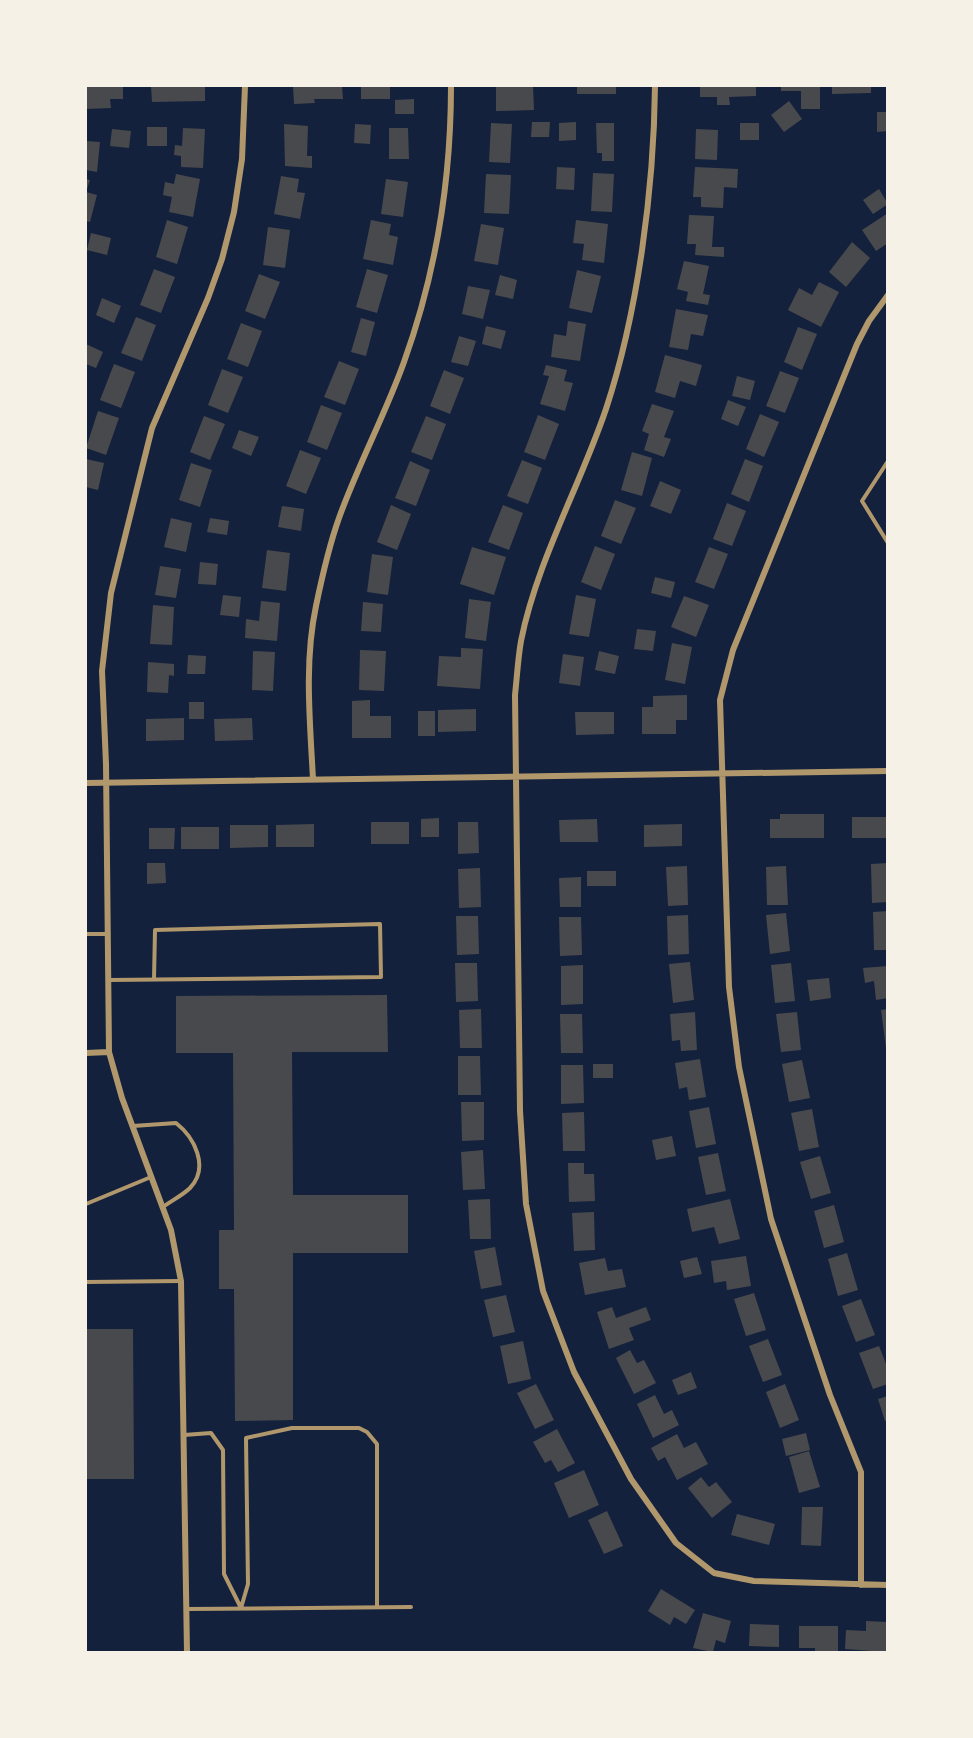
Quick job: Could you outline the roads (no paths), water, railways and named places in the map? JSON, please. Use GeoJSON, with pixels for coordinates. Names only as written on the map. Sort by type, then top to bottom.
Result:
{"type":"FeatureCollection","features":[{"type":"Feature","properties":{"kind":"street"},"geometry":{"type":"LineString","coordinates":[[186,1653],[181,1281],[171,1230],[132,1126],[110,1052],[102,672],[111,593],[128,513],[152,428],[208,298],[222,259],[234,212],[242,159],[245,86]]}},
{"type":"Feature","properties":{"kind":"street"},"geometry":{"type":"LineString","coordinates":[[313,779],[308,684],[315,608],[339,519],[404,364],[430,280],[440,230],[447,170],[451,86]]}},
{"type":"Feature","properties":{"kind":"street"},"geometry":{"type":"LineString","coordinates":[[656,86],[655,120],[638,276],[618,365],[606,408],[541,573],[521,640],[515,695],[520,1111],[526,1204],[543,1292],[574,1372],[631,1479],[676,1543],[714,1573],[754,1581],[888,1585]]}},
{"type":"Feature","properties":{"kind":"street"},"geometry":{"type":"LineString","coordinates":[[861,1585],[861,1472],[830,1395],[771,1219],[739,1067],[729,976],[720,700],[733,650],[857,344],[869,321],[888,295]]}},
{"type":"Feature","properties":{"kind":"street"},"geometry":{"type":"LineString","coordinates":[[86,783],[888,771]]}},
{"type":"Feature","properties":{"kind":"street"},"geometry":{"type":"LineString","coordinates":[[86,1053],[110,1052]]}},
{"type":"Feature","properties":{"kind":"lane"},"geometry":{"type":"LineString","coordinates":[[888,460],[862,501],[888,543]]}},
{"type":"Feature","properties":{"kind":"lane"},"geometry":{"type":"LineString","coordinates":[[109,980],[381,977],[380,924],[155,930],[154,979]]}},
{"type":"Feature","properties":{"kind":"lane"},"geometry":{"type":"LineString","coordinates":[[86,934],[108,934]]}},
{"type":"Feature","properties":{"kind":"lane"},"geometry":{"type":"LineString","coordinates":[[132,1126],[176,1123],[188,1132],[196,1145],[199,1159],[197,1174],[191,1187],[162,1207]]}},
{"type":"Feature","properties":{"kind":"lane"},"geometry":{"type":"LineString","coordinates":[[86,1204],[151,1177]]}},
{"type":"Feature","properties":{"kind":"lane"},"geometry":{"type":"LineString","coordinates":[[86,1282],[181,1281]]}},
{"type":"Feature","properties":{"kind":"lane"},"geometry":{"type":"LineString","coordinates":[[241,1608],[248,1584],[246,1438],[292,1428],[360,1428],[373,1437],[378,1453],[377,1607]]}},
{"type":"Feature","properties":{"kind":"lane"},"geometry":{"type":"LineString","coordinates":[[184,1435],[212,1433],[223,1450],[224,1574],[241,1608]]}},
{"type":"Feature","properties":{"kind":"lane"},"geometry":{"type":"LineString","coordinates":[[186,1609],[411,1607]]}}]}
